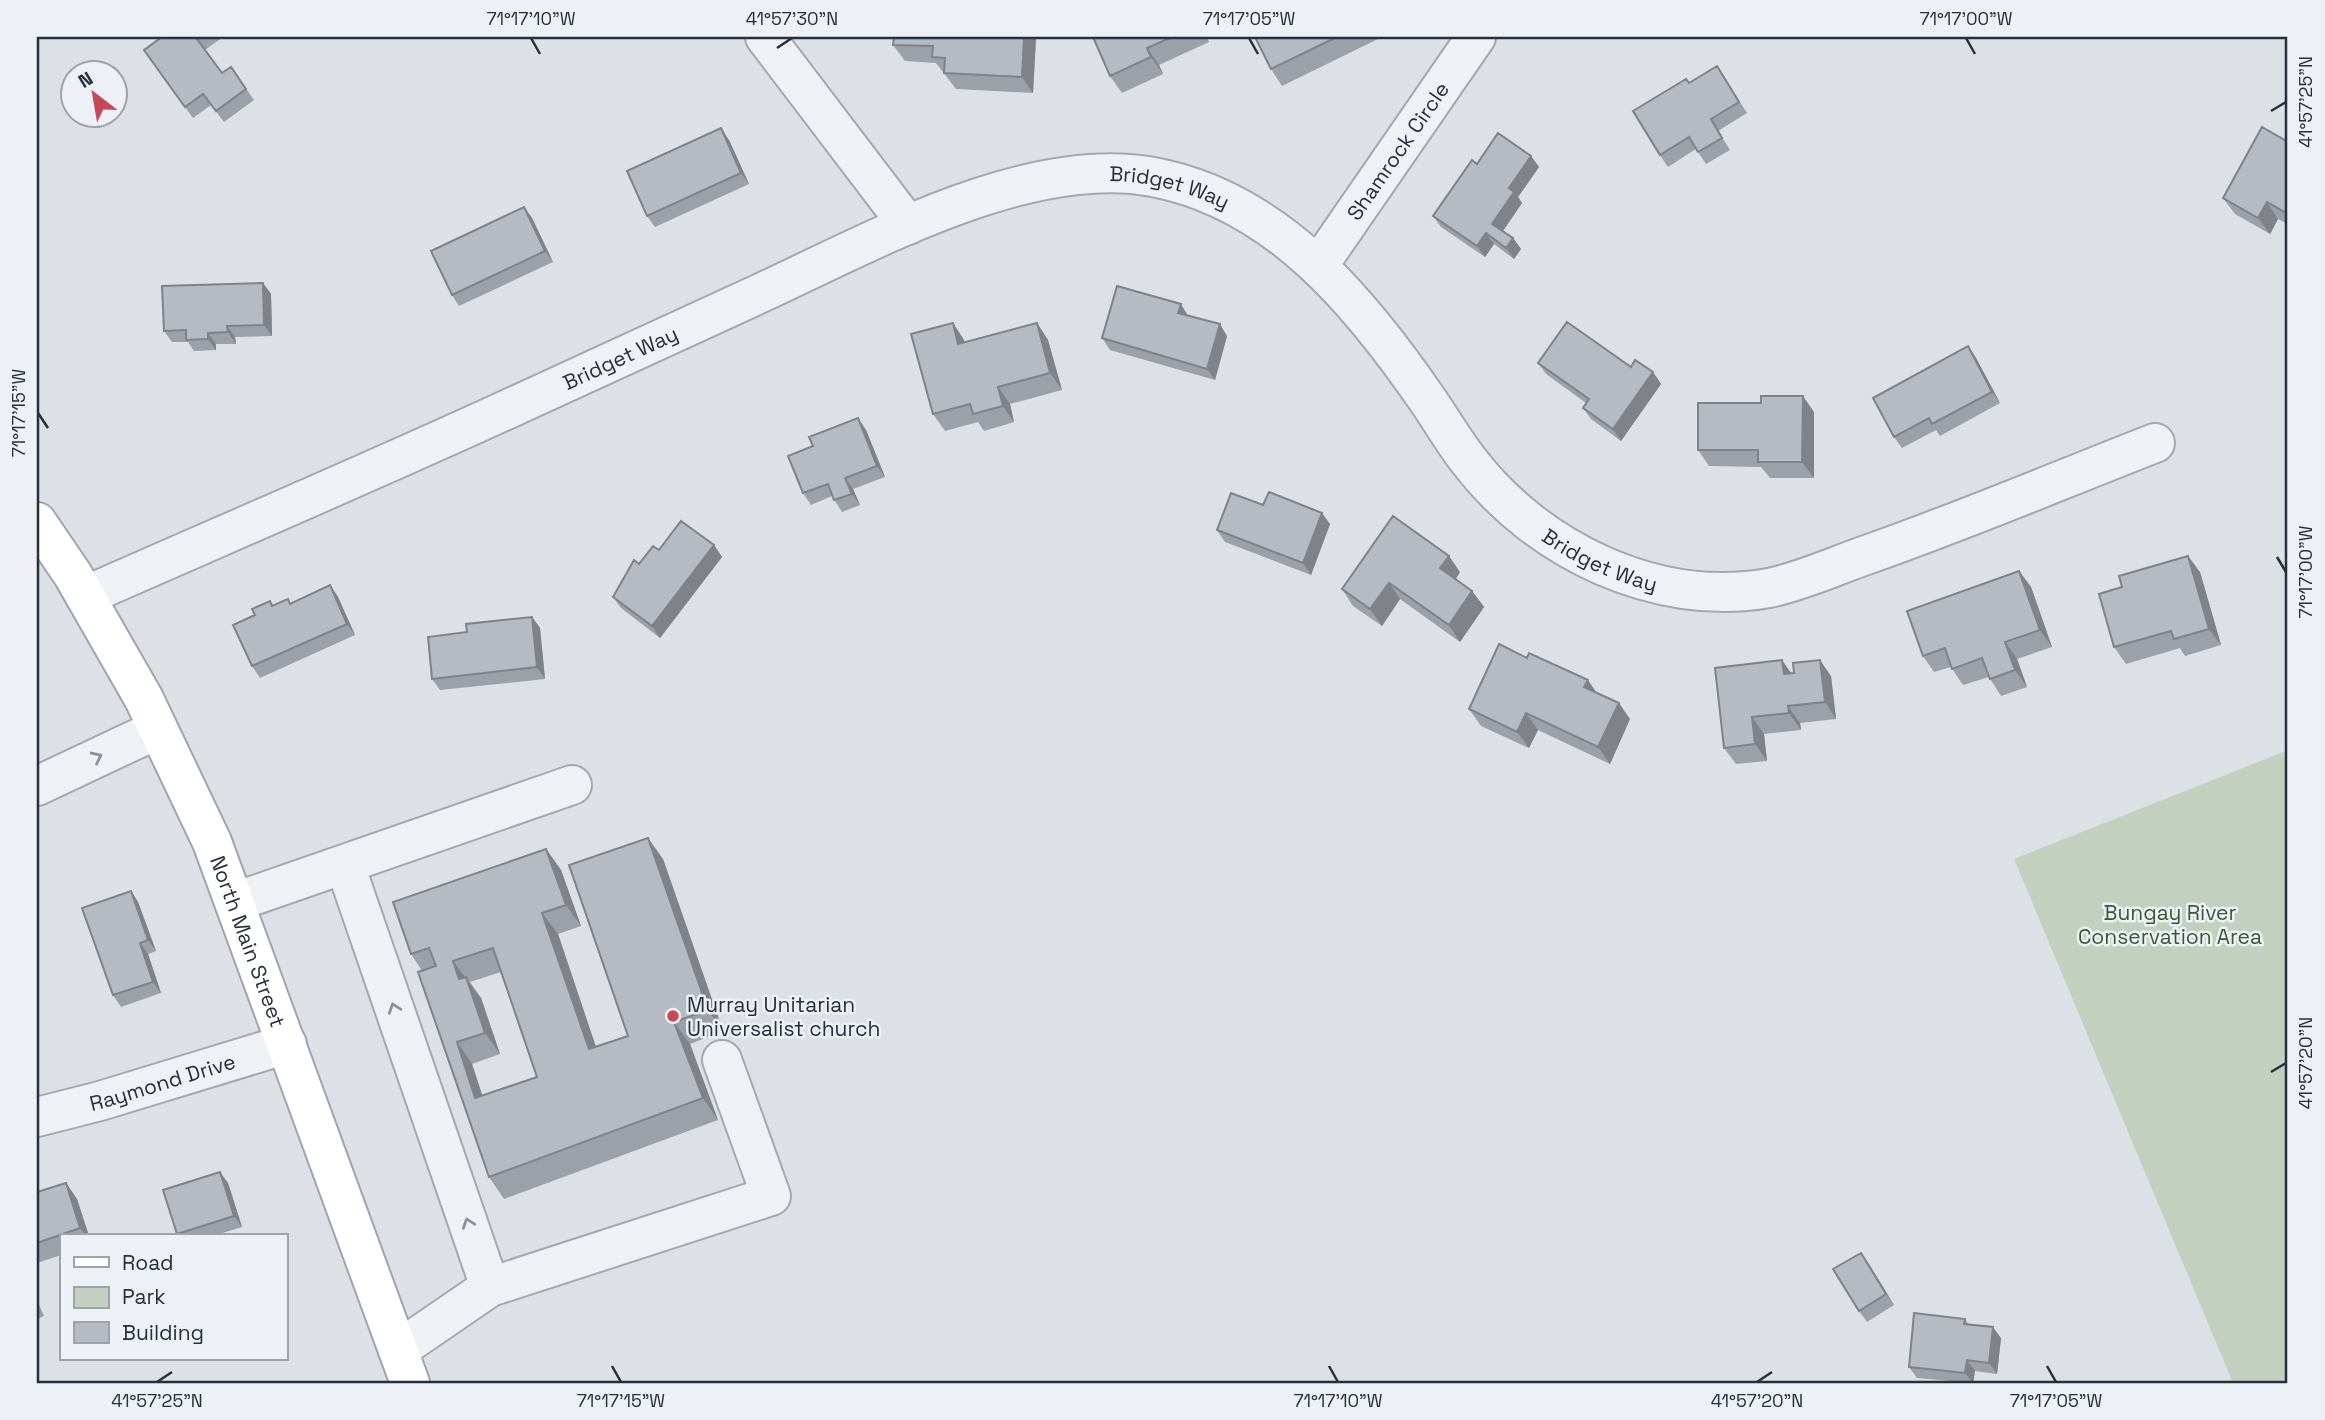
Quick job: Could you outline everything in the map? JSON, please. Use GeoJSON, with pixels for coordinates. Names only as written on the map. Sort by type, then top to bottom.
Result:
{"type":"FeatureCollection","features":[{"type":"Feature","properties":{"kind":"main road","name":"North Main Street"},"geometry":{"type":"LineString","coordinates":[[37,522],[85,596],[144,699],[212,842],[404,1366]]}},
{"type":"Feature","properties":{"kind":"street"},"geometry":{"type":"LineString","coordinates":[[765,37],[908,225]]}},
{"type":"Feature","properties":{"kind":"street","name":"Shamrock Circle"},"geometry":{"type":"LineString","coordinates":[[1318,266],[1476,37]]}},
{"type":"Feature","properties":{"kind":"street","name":"Bridget Way"},"geometry":{"type":"LineString","coordinates":[[85,596],[454,433],[908,225],[1001,190],[1085,174],[1151,176],[1216,195],[1276,230],[1318,266],[1368,318],[1471,464],[1517,511],[1576,555],[1650,583],[1710,592],[1770,587],[1908,540],[2155,443]]}},
{"type":"Feature","properties":{"kind":"street"},"geometry":{"type":"LineString","coordinates":[[37,786],[158,729]]}},
{"type":"Feature","properties":{"kind":"street"},"geometry":{"type":"LineString","coordinates":[[235,902],[572,785]]}},
{"type":"Feature","properties":{"kind":"street"},"geometry":{"type":"LineString","coordinates":[[345,864],[490,1287]]}},
{"type":"Feature","properties":{"kind":"street","name":"Raymond Drive"},"geometry":{"type":"LineString","coordinates":[[37,1117],[286,1044]]}},
{"type":"Feature","properties":{"kind":"street"},"geometry":{"type":"LineString","coordinates":[[404,1366],[490,1287],[771,1196],[722,1060]]}},
{"type":"Feature","properties":{"kind":"green space","name":"Bungay River Conservation Area"},"geometry":{"type":"Polygon","coordinates":[[[2288,750],[2288,1383],[2233,1383],[2014,859],[2288,750]]]}},
{"type":"Feature","properties":{"kind":"building"},"geometry":{"type":"Polygon","coordinates":[[[162,37],[199,37],[197,39],[222,73],[231,67],[246,89],[216,111],[203,94],[185,107],[144,50],[162,37]]]}},
{"type":"Feature","properties":{"kind":"building"},"geometry":{"type":"Polygon","coordinates":[[[894,37],[1024,37],[1022,77],[944,73],[945,58],[932,57],[933,46],[893,45],[894,37]]]}},
{"type":"Feature","properties":{"kind":"building"},"geometry":{"type":"Polygon","coordinates":[[[1093,37],[1172,37],[1147,48],[1151,57],[1110,76],[1093,37]]]}},
{"type":"Feature","properties":{"kind":"building"},"geometry":{"type":"Polygon","coordinates":[[[1255,37],[1337,37],[1271,69],[1255,37]]]}},
{"type":"Feature","properties":{"kind":"building"},"geometry":{"type":"Polygon","coordinates":[[[1717,66],[1739,102],[1711,119],[1722,138],[1698,152],[1689,137],[1660,155],[1633,111],[1686,79],[1689,83],[1717,66]]]}},
{"type":"Feature","properties":{"kind":"building"},"geometry":{"type":"Polygon","coordinates":[[[2262,127],[2288,142],[2288,214],[2267,202],[2258,218],[2223,198],[2262,127]]]}},
{"type":"Feature","properties":{"kind":"building"},"geometry":{"type":"Polygon","coordinates":[[[721,128],[741,173],[647,216],[627,171],[721,128]]]}},
{"type":"Feature","properties":{"kind":"building"},"geometry":{"type":"Polygon","coordinates":[[[1498,133],[1531,156],[1509,188],[1514,192],[1492,224],[1513,238],[1506,248],[1486,233],[1477,246],[1433,216],[1472,160],[1477,164],[1498,133]]]}},
{"type":"Feature","properties":{"kind":"building"},"geometry":{"type":"Polygon","coordinates":[[[524,207],[545,251],[452,295],[431,251],[524,207]]]}},
{"type":"Feature","properties":{"kind":"building"},"geometry":{"type":"Polygon","coordinates":[[[263,283],[264,325],[227,326],[228,332],[208,333],[208,339],[186,340],[186,330],[164,331],[162,286],[263,283]]]}},
{"type":"Feature","properties":{"kind":"building"},"geometry":{"type":"Polygon","coordinates":[[[1117,286],[1181,304],[1178,313],[1220,324],[1207,369],[1102,338],[1117,286]]]}},
{"type":"Feature","properties":{"kind":"building"},"geometry":{"type":"Polygon","coordinates":[[[1567,322],[1631,367],[1635,360],[1653,372],[1613,429],[1583,408],[1589,399],[1538,363],[1567,322]]]}},
{"type":"Feature","properties":{"kind":"building"},"geometry":{"type":"Polygon","coordinates":[[[953,323],[958,344],[1037,323],[1050,373],[998,387],[1003,406],[973,414],[970,404],[933,414],[911,334],[953,323]]]}},
{"type":"Feature","properties":{"kind":"building"},"geometry":{"type":"Polygon","coordinates":[[[1968,346],[1992,392],[1932,424],[1929,418],[1894,437],[1873,398],[1968,346]]]}},
{"type":"Feature","properties":{"kind":"building"},"geometry":{"type":"Polygon","coordinates":[[[1761,396],[1803,396],[1802,462],[1758,462],[1758,450],[1698,450],[1698,403],[1761,403],[1761,396]]]}},
{"type":"Feature","properties":{"kind":"building"},"geometry":{"type":"Polygon","coordinates":[[[858,418],[877,466],[845,478],[852,494],[834,500],[828,484],[803,493],[788,456],[813,446],[809,437],[858,418]]]}},
{"type":"Feature","properties":{"kind":"building"},"geometry":{"type":"Polygon","coordinates":[[[1269,492],[1322,513],[1303,563],[1217,530],[1231,493],[1263,505],[1269,492]]]}},
{"type":"Feature","properties":{"kind":"building"},"geometry":{"type":"Polygon","coordinates":[[[1393,516],[1449,556],[1440,568],[1472,591],[1449,625],[1389,583],[1370,609],[1342,589],[1393,516]]]}},
{"type":"Feature","properties":{"kind":"building"},"geometry":{"type":"Polygon","coordinates":[[[681,521],[714,545],[652,626],[613,597],[634,560],[639,564],[653,546],[659,550],[681,521]]]}},
{"type":"Feature","properties":{"kind":"building"},"geometry":{"type":"Polygon","coordinates":[[[2188,556],[2209,629],[2174,639],[2171,631],[2114,647],[2099,594],[2122,587],[2119,576],[2188,556]]]}},
{"type":"Feature","properties":{"kind":"building"},"geometry":{"type":"Polygon","coordinates":[[[2019,571],[2040,630],[2005,642],[2015,670],[1990,679],[1982,658],[1952,669],[1945,648],[1923,656],[1907,611],[2019,571]]]}},
{"type":"Feature","properties":{"kind":"building"},"geometry":{"type":"Polygon","coordinates":[[[330,585],[347,624],[252,666],[233,625],[255,615],[252,609],[270,601],[272,606],[288,599],[290,604],[330,585]]]}},
{"type":"Feature","properties":{"kind":"building"},"geometry":{"type":"Polygon","coordinates":[[[532,617],[537,667],[432,679],[428,637],[467,632],[466,624],[532,617]]]}},
{"type":"Feature","properties":{"kind":"building"},"geometry":{"type":"Polygon","coordinates":[[[1499,644],[1527,658],[1529,653],[1588,680],[1584,687],[1619,703],[1598,747],[1526,713],[1517,732],[1469,709],[1499,644]]]}},
{"type":"Feature","properties":{"kind":"building"},"geometry":{"type":"Polygon","coordinates":[[[1782,660],[1784,674],[1794,673],[1793,663],[1820,660],[1825,702],[1788,706],[1789,713],[1752,717],[1755,744],[1724,748],[1715,668],[1782,660]]]}},
{"type":"Feature","properties":{"kind":"building","name":"Murray Unitarian Universalist church"},"geometry":{"type":"Polygon","coordinates":[[[648,838],[708,1010],[674,1022],[703,1098],[489,1177],[418,972],[436,966],[429,948],[411,954],[393,902],[546,849],[566,905],[542,913],[589,1049],[628,1036],[569,865],[648,838]],[[493,948],[453,961],[459,979],[466,977],[485,1033],[457,1042],[475,1098],[537,1077],[493,948]]]}},
{"type":"Feature","properties":{"kind":"building"},"geometry":{"type":"Polygon","coordinates":[[[131,891],[148,940],[140,943],[153,982],[113,995],[82,908],[131,891]]]}},
{"type":"Feature","properties":{"kind":"building"},"geometry":{"type":"Polygon","coordinates":[[[220,1172],[234,1216],[177,1234],[163,1190],[220,1172]]]}},
{"type":"Feature","properties":{"kind":"building"},"geometry":{"type":"Polygon","coordinates":[[[66,1183],[80,1228],[37,1243],[37,1192],[66,1183]]]}},
{"type":"Feature","properties":{"kind":"building"},"geometry":{"type":"Polygon","coordinates":[[[1861,1253],[1886,1294],[1859,1311],[1833,1269],[1861,1253]]]}},
{"type":"Feature","properties":{"kind":"building"},"geometry":{"type":"Polygon","coordinates":[[[1914,1313],[1965,1319],[1964,1324],[1993,1327],[1989,1363],[1967,1360],[1965,1373],[1909,1367],[1914,1313]]]}},
{"type":"Feature","properties":{"kind":"place","name":"Murray Unitarian Universalist church"},"geometry":{"type":"Point","coordinates":[673,1016]}}]}
